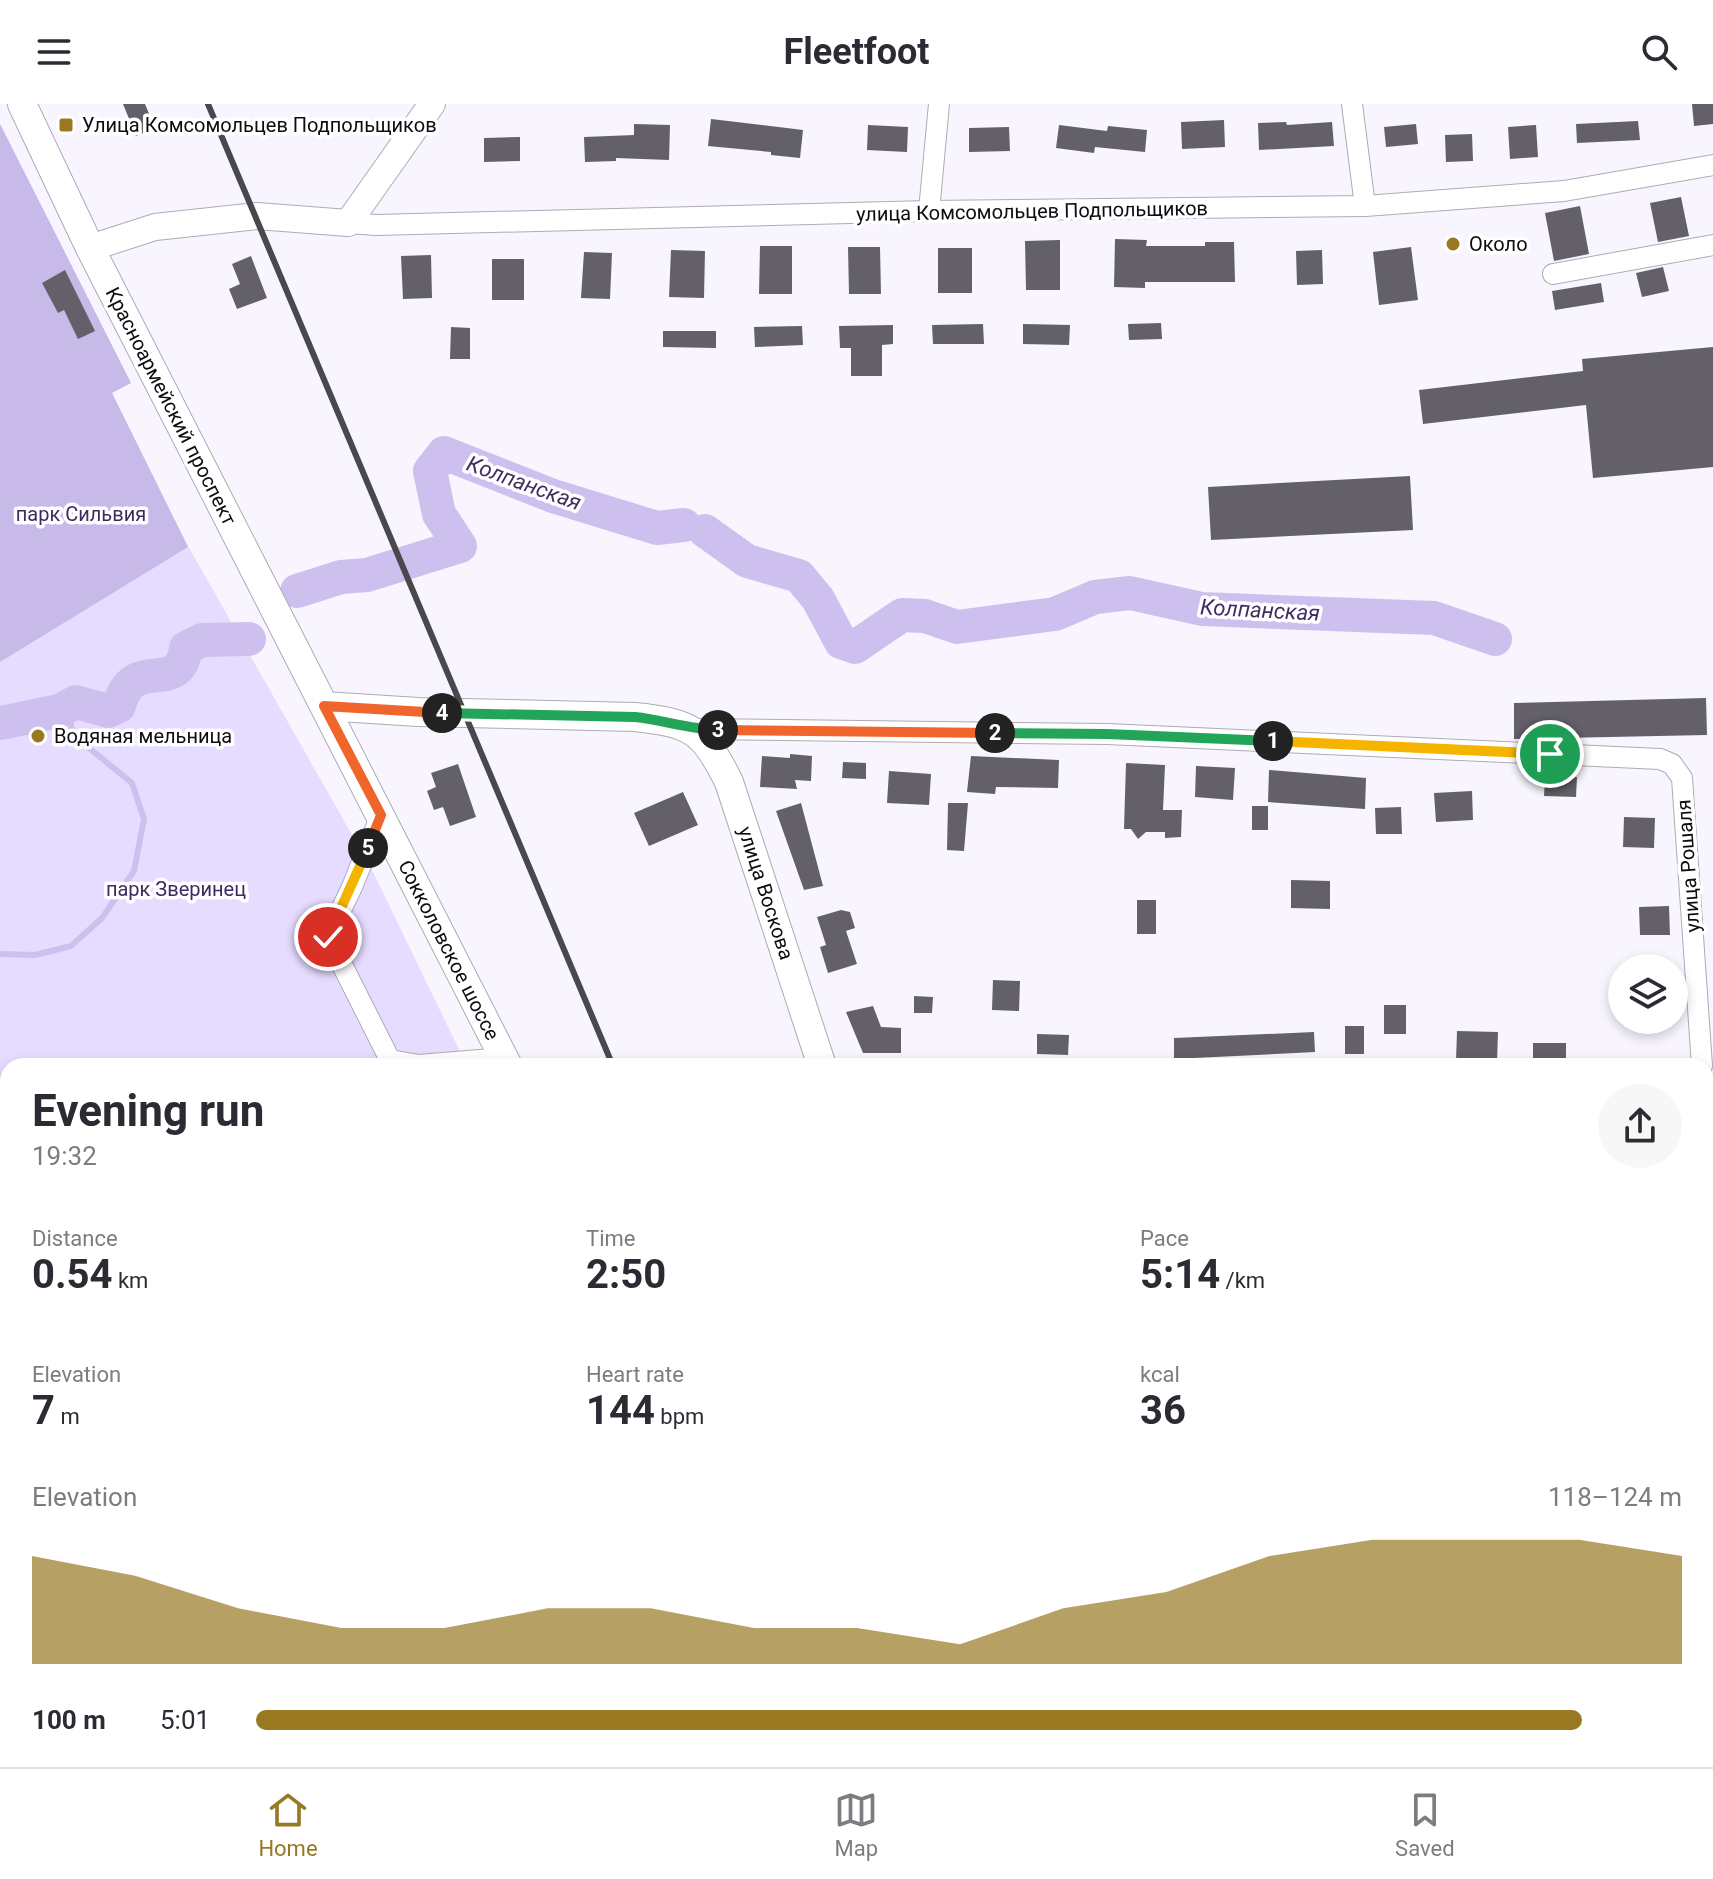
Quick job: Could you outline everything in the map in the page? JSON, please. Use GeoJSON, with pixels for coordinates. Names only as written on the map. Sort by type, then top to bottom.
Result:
{"type":"FeatureCollection","features":[{"type":"Feature","properties":{"kind":"main road","name":"Красноармейский проспект"},"geometry":{"type":"LineString","coordinates":[[22,104],[90,248],[324,706]]}},
{"type":"Feature","properties":{"kind":"main road","name":"улица Воскова"},"geometry":{"type":"LineString","coordinates":[[324,706],[623,716],[663,720],[721,740],[729,782],[819,1058]]}},
{"type":"Feature","properties":{"kind":"main road","name":"Сокколовское шоссе"},"geometry":{"type":"LineString","coordinates":[[324,706],[504,1058]]}},
{"type":"Feature","properties":{"kind":"street"},"geometry":{"type":"LineString","coordinates":[[90,248],[135,231],[257,216],[348,223],[432,104]]}},
{"type":"Feature","properties":{"kind":"street"},"geometry":{"type":"LineString","coordinates":[[929,211],[939,104]]}},
{"type":"Feature","properties":{"kind":"street"},"geometry":{"type":"LineString","coordinates":[[1352,104],[1365,206]]}},
{"type":"Feature","properties":{"kind":"street","name":"улица Комсомольцев Подпольщиков"},"geometry":{"type":"LineString","coordinates":[[348,223],[376,225],[929,211],[1365,206],[1564,191],[1713,165]]}},
{"type":"Feature","properties":{"kind":"street"},"geometry":{"type":"LineString","coordinates":[[1553,274],[1713,245]]}},
{"type":"Feature","properties":{"kind":"street","name":"улица Рошаля"},"geometry":{"type":"LineString","coordinates":[[721,740],[1107,734],[1660,759],[1672,764],[1682,778],[1701,1058]]}},
{"type":"Feature","properties":{"kind":"street"},"geometry":{"type":"LineString","coordinates":[[381,815],[328,937],[389,1058]]}},
{"type":"Feature","properties":{"kind":"green space","name":"парк Зверинец"},"geometry":{"type":"Polygon","coordinates":[[[0,124],[131,383],[112,393],[188,546],[372,870],[463,1058],[0,1058],[0,124]]]}},
{"type":"Feature","properties":{"kind":"green space","name":"парк Сильвия"},"geometry":{"type":"Polygon","coordinates":[[[0,124],[131,383],[112,393],[188,547],[0,662],[0,124]]]}},
{"type":"Feature","properties":{"kind":"building"},"geometry":{"type":"Polygon","coordinates":[[[123,104],[145,104],[155,128],[136,136],[123,104]]]}},
{"type":"Feature","properties":{"kind":"building"},"geometry":{"type":"Polygon","coordinates":[[[1692,104],[1713,104],[1713,124],[1694,126],[1692,104]]]}},
{"type":"Feature","properties":{"kind":"building"},"geometry":{"type":"Polygon","coordinates":[[[711,119],[803,130],[800,158],[708,146],[711,119]]]}},
{"type":"Feature","properties":{"kind":"building"},"geometry":{"type":"Polygon","coordinates":[[[1224,120],[1225,147],[1182,149],[1181,122],[1224,120]]]}},
{"type":"Feature","properties":{"kind":"building"},"geometry":{"type":"Polygon","coordinates":[[[1638,121],[1640,140],[1577,143],[1576,124],[1638,121]]]}},
{"type":"Feature","properties":{"kind":"building"},"geometry":{"type":"Polygon","coordinates":[[[1286,122],[1287,125],[1332,122],[1334,146],[1259,150],[1258,123],[1286,122]]]}},
{"type":"Feature","properties":{"kind":"building"},"geometry":{"type":"Polygon","coordinates":[[[634,124],[670,125],[669,160],[616,158],[616,161],[585,162],[584,137],[634,135],[634,124]]]}},
{"type":"Feature","properties":{"kind":"building"},"geometry":{"type":"Polygon","coordinates":[[[1416,124],[1418,144],[1386,147],[1384,127],[1416,124]]]}},
{"type":"Feature","properties":{"kind":"building"},"geometry":{"type":"Polygon","coordinates":[[[868,125],[908,127],[907,152],[867,150],[868,125]]]}},
{"type":"Feature","properties":{"kind":"building"},"geometry":{"type":"Polygon","coordinates":[[[1059,125],[1107,131],[1108,126],[1147,130],[1145,152],[1095,147],[1094,153],[1056,148],[1059,125]]]}},
{"type":"Feature","properties":{"kind":"building"},"geometry":{"type":"Polygon","coordinates":[[[1536,125],[1538,157],[1510,159],[1508,127],[1536,125]]]}},
{"type":"Feature","properties":{"kind":"building"},"geometry":{"type":"Polygon","coordinates":[[[1009,127],[1010,151],[969,152],[969,128],[1009,127]]]}},
{"type":"Feature","properties":{"kind":"building"},"geometry":{"type":"Polygon","coordinates":[[[1472,134],[1473,161],[1446,162],[1445,135],[1472,134]]]}},
{"type":"Feature","properties":{"kind":"building"},"geometry":{"type":"Polygon","coordinates":[[[520,137],[520,161],[484,162],[484,138],[520,137]]]}},
{"type":"Feature","properties":{"kind":"building"},"geometry":{"type":"Polygon","coordinates":[[[1681,197],[1689,236],[1658,242],[1650,203],[1681,197]]]}},
{"type":"Feature","properties":{"kind":"building"},"geometry":{"type":"Polygon","coordinates":[[[1580,206],[1589,254],[1554,261],[1545,213],[1580,206]]]}},
{"type":"Feature","properties":{"kind":"building"},"geometry":{"type":"Polygon","coordinates":[[[1115,239],[1147,240],[1146,246],[1205,246],[1205,242],[1234,242],[1235,282],[1145,282],[1145,288],[1114,287],[1115,239]]]}},
{"type":"Feature","properties":{"kind":"building"},"geometry":{"type":"Polygon","coordinates":[[[1060,240],[1060,290],[1026,290],[1025,241],[1060,240]]]}},
{"type":"Feature","properties":{"kind":"building"},"geometry":{"type":"Polygon","coordinates":[[[760,246],[792,246],[792,294],[759,294],[760,246]]]}},
{"type":"Feature","properties":{"kind":"building"},"geometry":{"type":"Polygon","coordinates":[[[848,247],[880,247],[881,294],[849,294],[848,247]]]}},
{"type":"Feature","properties":{"kind":"building"},"geometry":{"type":"Polygon","coordinates":[[[1411,247],[1418,300],[1379,305],[1373,252],[1411,247]]]}},
{"type":"Feature","properties":{"kind":"building"},"geometry":{"type":"Polygon","coordinates":[[[938,248],[972,248],[972,293],[938,293],[938,248]]]}},
{"type":"Feature","properties":{"kind":"building"},"geometry":{"type":"Polygon","coordinates":[[[671,250],[705,251],[704,298],[669,297],[671,250]]]}},
{"type":"Feature","properties":{"kind":"building"},"geometry":{"type":"Polygon","coordinates":[[[1322,250],[1323,284],[1297,285],[1296,251],[1322,250]]]}},
{"type":"Feature","properties":{"kind":"building"},"geometry":{"type":"Polygon","coordinates":[[[584,252],[612,253],[610,299],[581,298],[584,252]]]}},
{"type":"Feature","properties":{"kind":"building"},"geometry":{"type":"Polygon","coordinates":[[[431,255],[432,298],[403,299],[401,256],[431,255]]]}},
{"type":"Feature","properties":{"kind":"building"},"geometry":{"type":"Polygon","coordinates":[[[251,256],[267,298],[237,309],[229,289],[240,284],[232,264],[251,256]]]}},
{"type":"Feature","properties":{"kind":"building"},"geometry":{"type":"Polygon","coordinates":[[[492,259],[524,259],[524,300],[492,300],[492,259]]]}},
{"type":"Feature","properties":{"kind":"building"},"geometry":{"type":"Polygon","coordinates":[[[1663,267],[1669,291],[1642,297],[1636,273],[1663,267]]]}},
{"type":"Feature","properties":{"kind":"building"},"geometry":{"type":"Polygon","coordinates":[[[65,270],[95,331],[78,339],[64,310],[58,313],[42,283],[65,270]]]}},
{"type":"Feature","properties":{"kind":"building"},"geometry":{"type":"Polygon","coordinates":[[[1601,283],[1604,302],[1555,310],[1552,291],[1601,283]]]}},
{"type":"Feature","properties":{"kind":"building"},"geometry":{"type":"Polygon","coordinates":[[[1161,323],[1162,339],[1129,340],[1128,324],[1161,323]]]}},
{"type":"Feature","properties":{"kind":"building"},"geometry":{"type":"Polygon","coordinates":[[[983,324],[984,344],[933,344],[932,325],[983,324]]]}},
{"type":"Feature","properties":{"kind":"building"},"geometry":{"type":"Polygon","coordinates":[[[1023,324],[1070,325],[1069,345],[1023,344],[1023,324]]]}},
{"type":"Feature","properties":{"kind":"building"},"geometry":{"type":"Polygon","coordinates":[[[893,325],[893,344],[882,345],[882,376],[851,376],[851,348],[840,348],[839,326],[893,325]]]}},
{"type":"Feature","properties":{"kind":"building"},"geometry":{"type":"Polygon","coordinates":[[[802,326],[803,345],[755,347],[754,327],[802,326]]]}},
{"type":"Feature","properties":{"kind":"building"},"geometry":{"type":"Polygon","coordinates":[[[451,327],[470,328],[470,359],[450,359],[451,327]]]}},
{"type":"Feature","properties":{"kind":"building"},"geometry":{"type":"Polygon","coordinates":[[[663,331],[716,331],[716,348],[663,347],[663,331]]]}},
{"type":"Feature","properties":{"kind":"building"},"geometry":{"type":"Polygon","coordinates":[[[1713,347],[1713,467],[1593,478],[1586,405],[1423,424],[1419,390],[1583,371],[1582,359],[1713,347]]]}},
{"type":"Feature","properties":{"kind":"building"},"geometry":{"type":"Polygon","coordinates":[[[1410,476],[1413,530],[1211,540],[1208,487],[1410,476]]]}},
{"type":"Feature","properties":{"kind":"building"},"geometry":{"type":"Polygon","coordinates":[[[1706,698],[1707,735],[1514,739],[1514,703],[1706,698]]]}},
{"type":"Feature","properties":{"kind":"building"},"geometry":{"type":"Polygon","coordinates":[[[790,754],[812,756],[811,781],[795,780],[797,789],[760,787],[762,756],[790,758],[790,754]]]}},
{"type":"Feature","properties":{"kind":"building"},"geometry":{"type":"Polygon","coordinates":[[[971,756],[1059,760],[1058,788],[996,787],[995,794],[967,792],[971,756]]]}},
{"type":"Feature","properties":{"kind":"building"},"geometry":{"type":"Polygon","coordinates":[[[843,762],[866,763],[866,779],[842,778],[843,762]]]}},
{"type":"Feature","properties":{"kind":"building"},"geometry":{"type":"Polygon","coordinates":[[[1126,763],[1165,765],[1163,810],[1182,810],[1181,837],[1165,838],[1165,832],[1146,832],[1138,839],[1131,829],[1124,829],[1126,763]]]}},
{"type":"Feature","properties":{"kind":"building"},"geometry":{"type":"Polygon","coordinates":[[[458,764],[476,817],[450,826],[443,807],[434,810],[427,791],[436,787],[431,773],[458,764]]]}},
{"type":"Feature","properties":{"kind":"building"},"geometry":{"type":"Polygon","coordinates":[[[1196,766],[1235,768],[1233,800],[1195,797],[1196,766]]]}},
{"type":"Feature","properties":{"kind":"building"},"geometry":{"type":"Polygon","coordinates":[[[1269,770],[1366,778],[1365,809],[1268,802],[1269,770]]]}},
{"type":"Feature","properties":{"kind":"building"},"geometry":{"type":"Polygon","coordinates":[[[889,771],[931,774],[929,805],[887,803],[889,771]]]}},
{"type":"Feature","properties":{"kind":"building"},"geometry":{"type":"Polygon","coordinates":[[[1545,775],[1577,777],[1576,797],[1544,796],[1545,775]]]}},
{"type":"Feature","properties":{"kind":"building"},"geometry":{"type":"Polygon","coordinates":[[[1472,791],[1473,820],[1436,822],[1434,793],[1472,791]]]}},
{"type":"Feature","properties":{"kind":"building"},"geometry":{"type":"Polygon","coordinates":[[[683,792],[698,825],[649,846],[634,813],[683,792]]]}},
{"type":"Feature","properties":{"kind":"building"},"geometry":{"type":"Polygon","coordinates":[[[801,803],[823,886],[804,890],[776,811],[801,803]]]}},
{"type":"Feature","properties":{"kind":"building"},"geometry":{"type":"Polygon","coordinates":[[[948,803],[968,803],[964,851],[947,850],[948,803]]]}},
{"type":"Feature","properties":{"kind":"building"},"geometry":{"type":"Polygon","coordinates":[[[1252,806],[1268,806],[1268,830],[1252,830],[1252,806]]]}},
{"type":"Feature","properties":{"kind":"building"},"geometry":{"type":"Polygon","coordinates":[[[1401,807],[1402,834],[1376,834],[1375,808],[1401,807]]]}},
{"type":"Feature","properties":{"kind":"building"},"geometry":{"type":"Polygon","coordinates":[[[1624,817],[1655,818],[1654,848],[1623,847],[1624,817]]]}},
{"type":"Feature","properties":{"kind":"building"},"geometry":{"type":"Polygon","coordinates":[[[1291,880],[1330,881],[1330,909],[1291,908],[1291,880]]]}},
{"type":"Feature","properties":{"kind":"building"},"geometry":{"type":"Polygon","coordinates":[[[1137,900],[1156,900],[1156,934],[1137,934],[1137,900]]]}},
{"type":"Feature","properties":{"kind":"building"},"geometry":{"type":"Polygon","coordinates":[[[1669,906],[1670,935],[1640,935],[1639,907],[1669,906]]]}},
{"type":"Feature","properties":{"kind":"building"},"geometry":{"type":"Polygon","coordinates":[[[841,910],[850,912],[855,928],[846,931],[857,964],[828,973],[820,947],[826,945],[817,917],[841,910]]]}},
{"type":"Feature","properties":{"kind":"building"},"geometry":{"type":"Polygon","coordinates":[[[993,980],[1020,981],[1019,1011],[992,1010],[993,980]]]}},
{"type":"Feature","properties":{"kind":"building"},"geometry":{"type":"Polygon","coordinates":[[[914,996],[933,997],[932,1013],[914,1013],[914,996]]]}},
{"type":"Feature","properties":{"kind":"building"},"geometry":{"type":"Polygon","coordinates":[[[1384,1005],[1406,1005],[1406,1034],[1384,1034],[1384,1005]]]}},
{"type":"Feature","properties":{"kind":"building"},"geometry":{"type":"Polygon","coordinates":[[[873,1006],[881,1027],[901,1028],[901,1053],[863,1053],[846,1012],[873,1006]]]}},
{"type":"Feature","properties":{"kind":"building"},"geometry":{"type":"Polygon","coordinates":[[[1345,1026],[1364,1026],[1364,1054],[1345,1054],[1345,1026]]]}},
{"type":"Feature","properties":{"kind":"building"},"geometry":{"type":"Polygon","coordinates":[[[1457,1031],[1498,1032],[1497,1058],[1456,1058],[1457,1031]]]}},
{"type":"Feature","properties":{"kind":"building"},"geometry":{"type":"Polygon","coordinates":[[[1314,1032],[1315,1052],[1174,1058],[1174,1038],[1314,1032]]]}},
{"type":"Feature","properties":{"kind":"building"},"geometry":{"type":"Polygon","coordinates":[[[1037,1034],[1069,1035],[1068,1055],[1037,1054],[1037,1034]]]}},
{"type":"Feature","properties":{"kind":"building"},"geometry":{"type":"Polygon","coordinates":[[[1533,1043],[1566,1043],[1566,1058],[1533,1058],[1533,1043]]]}},
{"type":"Feature","properties":{"kind":"waterway","name":"Колпанская"},"geometry":{"type":"LineString","coordinates":[[297,591],[341,577],[367,575],[460,546],[439,514],[430,471],[444,453],[553,496],[657,528],[684,525]]}},
{"type":"Feature","properties":{"kind":"waterway","name":"Колпанская"},"geometry":{"type":"LineString","coordinates":[[705,531],[747,561],[799,576],[818,599],[841,642],[855,647],[902,615],[925,616],[957,627],[1055,614],[1095,597],[1130,593],[1202,609],[1434,618],[1495,639]]}},
{"type":"Feature","properties":{"kind":"waterway"},"geometry":{"type":"LineString","coordinates":[[186,648],[185,637],[192,630],[206,632],[219,639]]}},
{"type":"Feature","properties":{"kind":"waterway","name":"Колпанская"},"geometry":{"type":"LineString","coordinates":[[0,723],[59,711],[76,702],[108,711],[119,706],[134,681],[175,671],[182,663],[186,648],[202,640],[249,639]]}},
{"type":"Feature","properties":{"kind":"waterway"},"geometry":{"type":"LineString","coordinates":[[0,954],[35,955],[71,946],[102,918],[134,871],[144,819],[132,783],[73,735],[71,725],[59,711]]}},
{"type":"Feature","properties":{"kind":"railway"},"geometry":{"type":"LineString","coordinates":[[208,104],[610,1058]]}},
{"type":"Feature","properties":{"kind":"place","name":"Улица Комсомольцев Подпольщиков"},"geometry":{"type":"Point","coordinates":[66,125]}},
{"type":"Feature","properties":{"kind":"place","name":"Около"},"geometry":{"type":"Point","coordinates":[1453,244]}},
{"type":"Feature","properties":{"kind":"place","name":"Водяная мельница"},"geometry":{"type":"Point","coordinates":[38,736]}},
{"type":"Feature","properties":{"kind":"route"},"geometry":{"type":"LineString","coordinates":[[328,937],[381,815],[324,706],[418,712],[635,717],[663,720],[693,729],[1107,734],[1550,754]]}}]}
